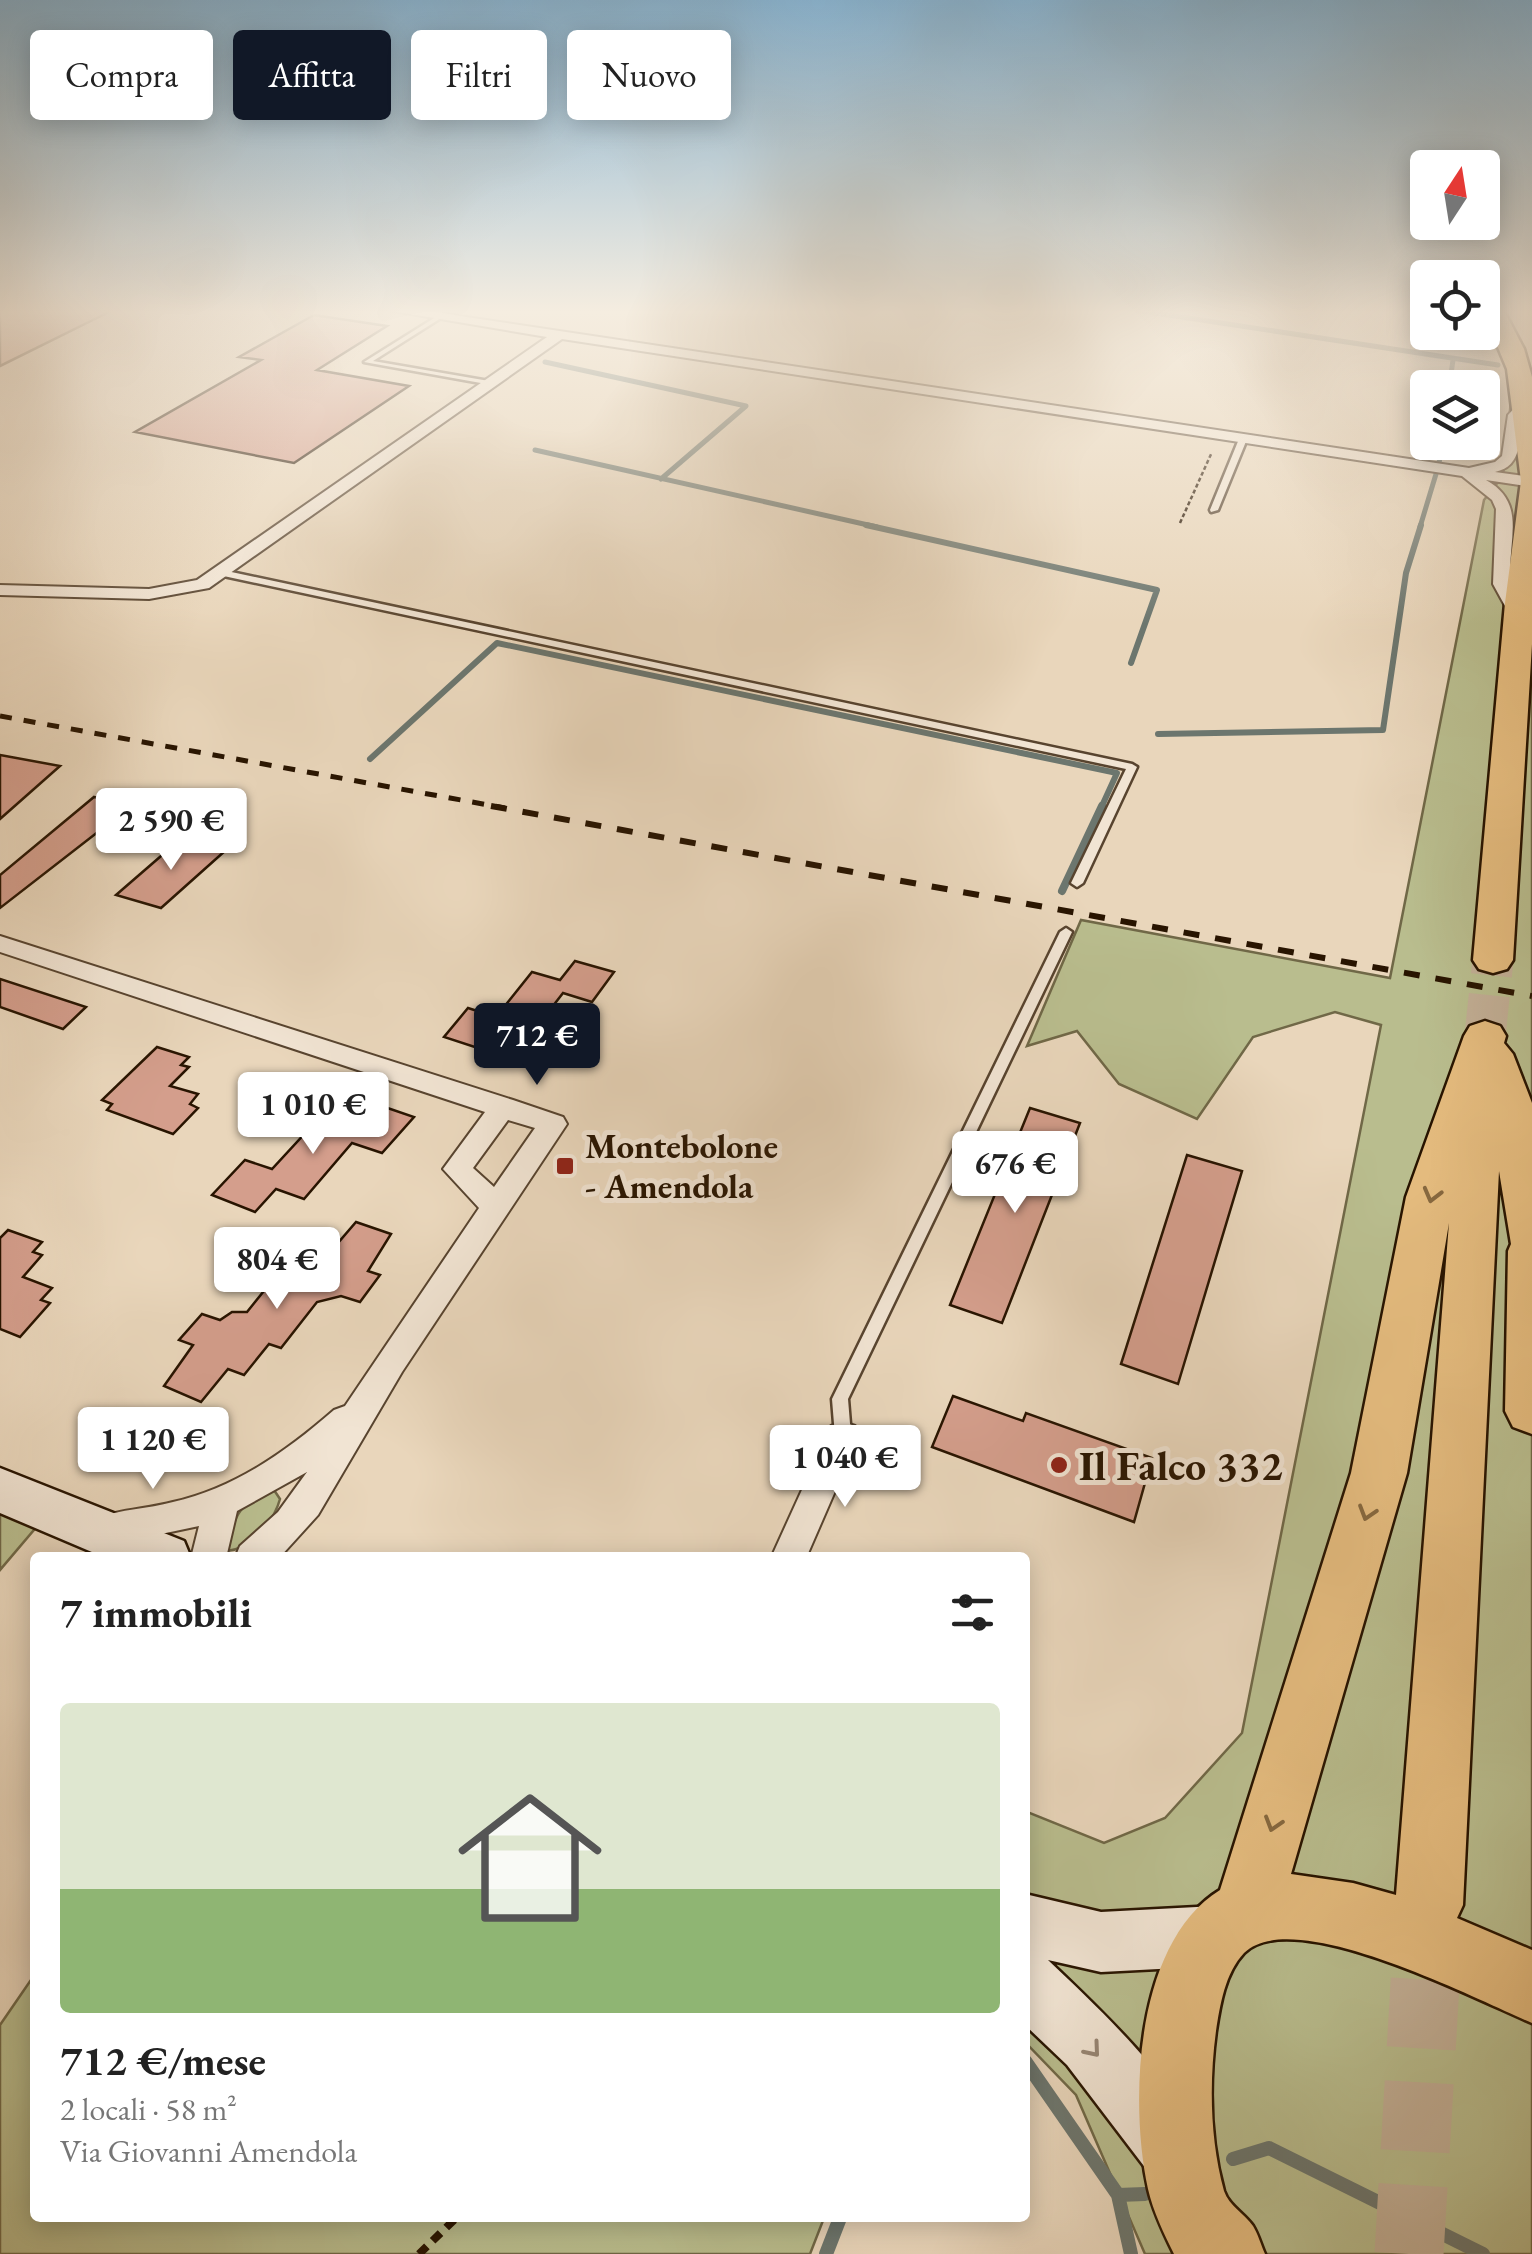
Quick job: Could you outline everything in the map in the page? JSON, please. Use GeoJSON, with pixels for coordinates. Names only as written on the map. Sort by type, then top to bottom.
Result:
{"type":"FeatureCollection","features":[{"type":"Feature","properties":{"kind":"main road"},"geometry":{"type":"LineString","coordinates":[[1494,960],[1510,765],[1516,611],[1532,482],[1526,414]]}},
{"type":"Feature","properties":{"kind":"main road"},"geometry":{"type":"LineString","coordinates":[[1485,1036],[1515,1117],[1532,1237]]}},
{"type":"Feature","properties":{"kind":"main road"},"geometry":{"type":"LineString","coordinates":[[1430,1906],[1485,1036]]}},
{"type":"Feature","properties":{"kind":"main road"},"geometry":{"type":"LineString","coordinates":[[1202,2224],[1173,2091],[1178,2035],[1194,1976],[1231,1924],[1378,1473],[1430,1197],[1485,1036]]}},
{"type":"Feature","properties":{"kind":"main road"},"geometry":{"type":"LineString","coordinates":[[1532,1250],[1532,1410]]}},
{"type":"Feature","properties":{"kind":"main road"},"geometry":{"type":"LineString","coordinates":[[0,1490],[134,1548]]}},
{"type":"Feature","properties":{"kind":"main road"},"geometry":{"type":"LineString","coordinates":[[1030,1925],[1101,1942],[1231,1924],[1272,1907],[1312,1909],[1384,1926],[1466,1956],[1532,1988]]}},
{"type":"Feature","properties":{"kind":"main road"},"geometry":{"type":"LineString","coordinates":[[1030,1986],[1089,2043],[1202,2224]]}},
{"type":"Feature","properties":{"kind":"street"},"geometry":{"type":"LineString","coordinates":[[0,590],[149,594],[190,588],[222,573],[444,414]]}},
{"type":"Feature","properties":{"kind":"street"},"geometry":{"type":"LineString","coordinates":[[1083,414],[1532,482]]}},
{"type":"Feature","properties":{"kind":"street"},"geometry":{"type":"LineString","coordinates":[[1454,470],[1500,466],[1510,458],[1517,414]]}},
{"type":"Feature","properties":{"kind":"street"},"geometry":{"type":"LineString","coordinates":[[1454,470],[1497,492],[1503,501],[1506,519],[1502,586],[1516,611]]}},
{"type":"Feature","properties":{"kind":"street"},"geometry":{"type":"LineString","coordinates":[[0,944],[553,1124],[365,1401],[312,1500],[261,1552]]}},
{"type":"Feature","properties":{"kind":"street"},"geometry":{"type":"LineString","coordinates":[[496,1207],[456,1169],[504,1107]]}},
{"type":"Feature","properties":{"kind":"street"},"geometry":{"type":"LineString","coordinates":[[134,1548],[181,1520],[222,1505],[314,1450],[365,1401]]}},
{"type":"Feature","properties":{"kind":"street"},"geometry":{"type":"LineString","coordinates":[[791,1552],[843,1436]]}},
{"type":"Feature","properties":{"kind":"street"},"geometry":{"type":"LineString","coordinates":[[210,1552],[222,1505]]}},
{"type":"Feature","properties":{"kind":"street"},"geometry":{"type":"LineString","coordinates":[[293,1552],[298,1514]]}},
{"type":"Feature","properties":{"kind":"lane"},"geometry":{"type":"LineString","coordinates":[[1214,510],[1243,438]]}},
{"type":"Feature","properties":{"kind":"lane"},"geometry":{"type":"LineString","coordinates":[[222,573],[1132,767],[1077,883]]}},
{"type":"Feature","properties":{"kind":"lane"},"geometry":{"type":"LineString","coordinates":[[843,1436],[840,1399],[1066,932]]}},
{"type":"Feature","properties":{"kind":"path"},"geometry":{"type":"LineString","coordinates":[[1180,523],[1211,456],[1214,434]]}},
{"type":"Feature","properties":{"kind":"path"},"geometry":{"type":"LineString","coordinates":[[419,2254],[452,2222]]}},
{"type":"Feature","properties":{"kind":"green space"},"geometry":{"type":"Polygon","coordinates":[[[1510,414],[1532,414],[1532,2254],[1145,2254],[1076,2095],[1030,2047],[1030,1813],[1104,1843],[1165,1818],[1242,1733],[1381,1025],[1335,1012],[1253,1037],[1197,1119],[1119,1084],[1077,1031],[1027,1046],[1081,920],[1390,978],[1484,500],[1503,476],[1510,414]]]}},
{"type":"Feature","properties":{"kind":"green space"},"geometry":{"type":"Polygon","coordinates":[[[274,1490],[280,1499],[267,1525],[245,1545],[227,1551],[240,1512],[274,1490]]]}},
{"type":"Feature","properties":{"kind":"green space"},"geometry":{"type":"Polygon","coordinates":[[[0,1507],[39,1524],[0,1570],[0,1507]]]}},
{"type":"Feature","properties":{"kind":"green space"},"geometry":{"type":"Polygon","coordinates":[[[30,1981],[30,2222],[822,2222],[810,2254],[0,2254],[0,2025],[30,1981]]]}},
{"type":"Feature","properties":{"kind":"building"},"geometry":{"type":"Polygon","coordinates":[[[166,414],[367,414],[294,463],[135,432],[166,414]]]}},
{"type":"Feature","properties":{"kind":"building"},"geometry":{"type":"Polygon","coordinates":[[[0,755],[60,766],[0,819],[0,755]]]}},
{"type":"Feature","properties":{"kind":"building"},"geometry":{"type":"Polygon","coordinates":[[[94,797],[130,807],[0,908],[0,875],[94,797]]]}},
{"type":"Feature","properties":{"kind":"building"},"geometry":{"type":"Polygon","coordinates":[[[183,837],[226,850],[161,908],[116,895],[183,837]]]}},
{"type":"Feature","properties":{"kind":"building"},"geometry":{"type":"Polygon","coordinates":[[[575,961],[614,972],[592,1002],[563,993],[529,1037],[500,1028],[484,1050],[444,1037],[468,1008],[496,1017],[532,972],[560,980],[575,961]]]}},
{"type":"Feature","properties":{"kind":"building"},"geometry":{"type":"Polygon","coordinates":[[[0,979],[86,1007],[63,1029],[0,1007],[0,979]]]}},
{"type":"Feature","properties":{"kind":"building"},"geometry":{"type":"Polygon","coordinates":[[[157,1047],[189,1057],[181,1065],[189,1067],[170,1086],[198,1094],[190,1104],[198,1108],[173,1134],[107,1110],[112,1104],[102,1100],[157,1047]]]}},
{"type":"Feature","properties":{"kind":"building"},"geometry":{"type":"Polygon","coordinates":[[[370,1102],[414,1117],[382,1153],[352,1143],[304,1199],[276,1189],[255,1212],[212,1195],[245,1160],[272,1169],[321,1116],[348,1125],[370,1102]]]}},
{"type":"Feature","properties":{"kind":"building"},"geometry":{"type":"Polygon","coordinates":[[[1030,1108],[1080,1123],[1002,1323],[950,1305],[1030,1108]]]}},
{"type":"Feature","properties":{"kind":"building"},"geometry":{"type":"Polygon","coordinates":[[[1187,1155],[1242,1171],[1178,1384],[1121,1364],[1187,1155]]]}},
{"type":"Feature","properties":{"kind":"building"},"geometry":{"type":"Polygon","coordinates":[[[356,1222],[391,1234],[368,1271],[380,1275],[360,1302],[341,1296],[317,1302],[281,1348],[269,1344],[244,1375],[228,1369],[201,1402],[164,1386],[193,1345],[179,1340],[202,1314],[220,1320],[232,1312],[247,1312],[280,1271],[293,1275],[316,1247],[331,1251],[356,1222]]]}},
{"type":"Feature","properties":{"kind":"building"},"geometry":{"type":"Polygon","coordinates":[[[8,1230],[42,1242],[33,1252],[42,1255],[23,1277],[52,1288],[41,1300],[50,1303],[20,1337],[0,1329],[0,1238],[8,1230]]]}},
{"type":"Feature","properties":{"kind":"building"},"geometry":{"type":"Polygon","coordinates":[[[953,1396],[1023,1421],[1026,1413],[1152,1458],[1134,1522],[932,1447],[953,1396]]]}},
{"type":"Feature","properties":{"kind":"waterway"},"geometry":{"type":"LineString","coordinates":[[662,478],[736,414]]}},
{"type":"Feature","properties":{"kind":"waterway"},"geometry":{"type":"LineString","coordinates":[[535,450],[662,478]]}},
{"type":"Feature","properties":{"kind":"waterway"},"geometry":{"type":"LineString","coordinates":[[1439,464],[1440,460]]}},
{"type":"Feature","properties":{"kind":"waterway"},"geometry":{"type":"LineString","coordinates":[[1420,527],[1436,474]]}},
{"type":"Feature","properties":{"kind":"waterway"},"geometry":{"type":"LineString","coordinates":[[662,478],[877,527]]}},
{"type":"Feature","properties":{"kind":"waterway"},"geometry":{"type":"LineString","coordinates":[[866,525],[1157,590],[1131,663]]}},
{"type":"Feature","properties":{"kind":"waterway"},"geometry":{"type":"LineString","coordinates":[[1158,734],[1383,730],[1406,573],[1421,525]]}},
{"type":"Feature","properties":{"kind":"waterway"},"geometry":{"type":"LineString","coordinates":[[370,759],[497,643],[1117,773],[1101,808]]}},
{"type":"Feature","properties":{"kind":"waterway"},"geometry":{"type":"LineString","coordinates":[[1062,891],[1102,806]]}},
{"type":"Feature","properties":{"kind":"waterway"},"geometry":{"type":"LineString","coordinates":[[1030,2068],[1118,2195]]}},
{"type":"Feature","properties":{"kind":"waterway"},"geometry":{"type":"LineString","coordinates":[[1233,2159],[1269,2148],[1483,2254]]}},
{"type":"Feature","properties":{"kind":"waterway"},"geometry":{"type":"LineString","coordinates":[[1118,2195],[1145,2194]]}},
{"type":"Feature","properties":{"kind":"waterway"},"geometry":{"type":"LineString","coordinates":[[1118,2195],[1131,2254]]}},
{"type":"Feature","properties":{"kind":"waterway"},"geometry":{"type":"LineString","coordinates":[[826,2254],[838,2222]]}},
{"type":"Feature","properties":{"kind":"tunnel"},"geometry":{"type":"LineString","coordinates":[[1485,1036],[1493,960]]}},
{"type":"Feature","properties":{"kind":"tunnel"},"geometry":{"type":"LineString","coordinates":[[1409,2254],[1429,1917]]}},
{"type":"Feature","properties":{"kind":"railway"},"geometry":{"type":"LineString","coordinates":[[0,716],[505,808]]}},
{"type":"Feature","properties":{"kind":"railway"},"geometry":{"type":"LineString","coordinates":[[491,806],[1532,996]]}},
{"type":"Feature","properties":{"kind":"place","name":"Montebolone - Amendola"},"geometry":{"type":"Point","coordinates":[565,1166]}},
{"type":"Feature","properties":{"kind":"place","name":"Il Falco 332"},"geometry":{"type":"Point","coordinates":[1059,1465]}}]}
